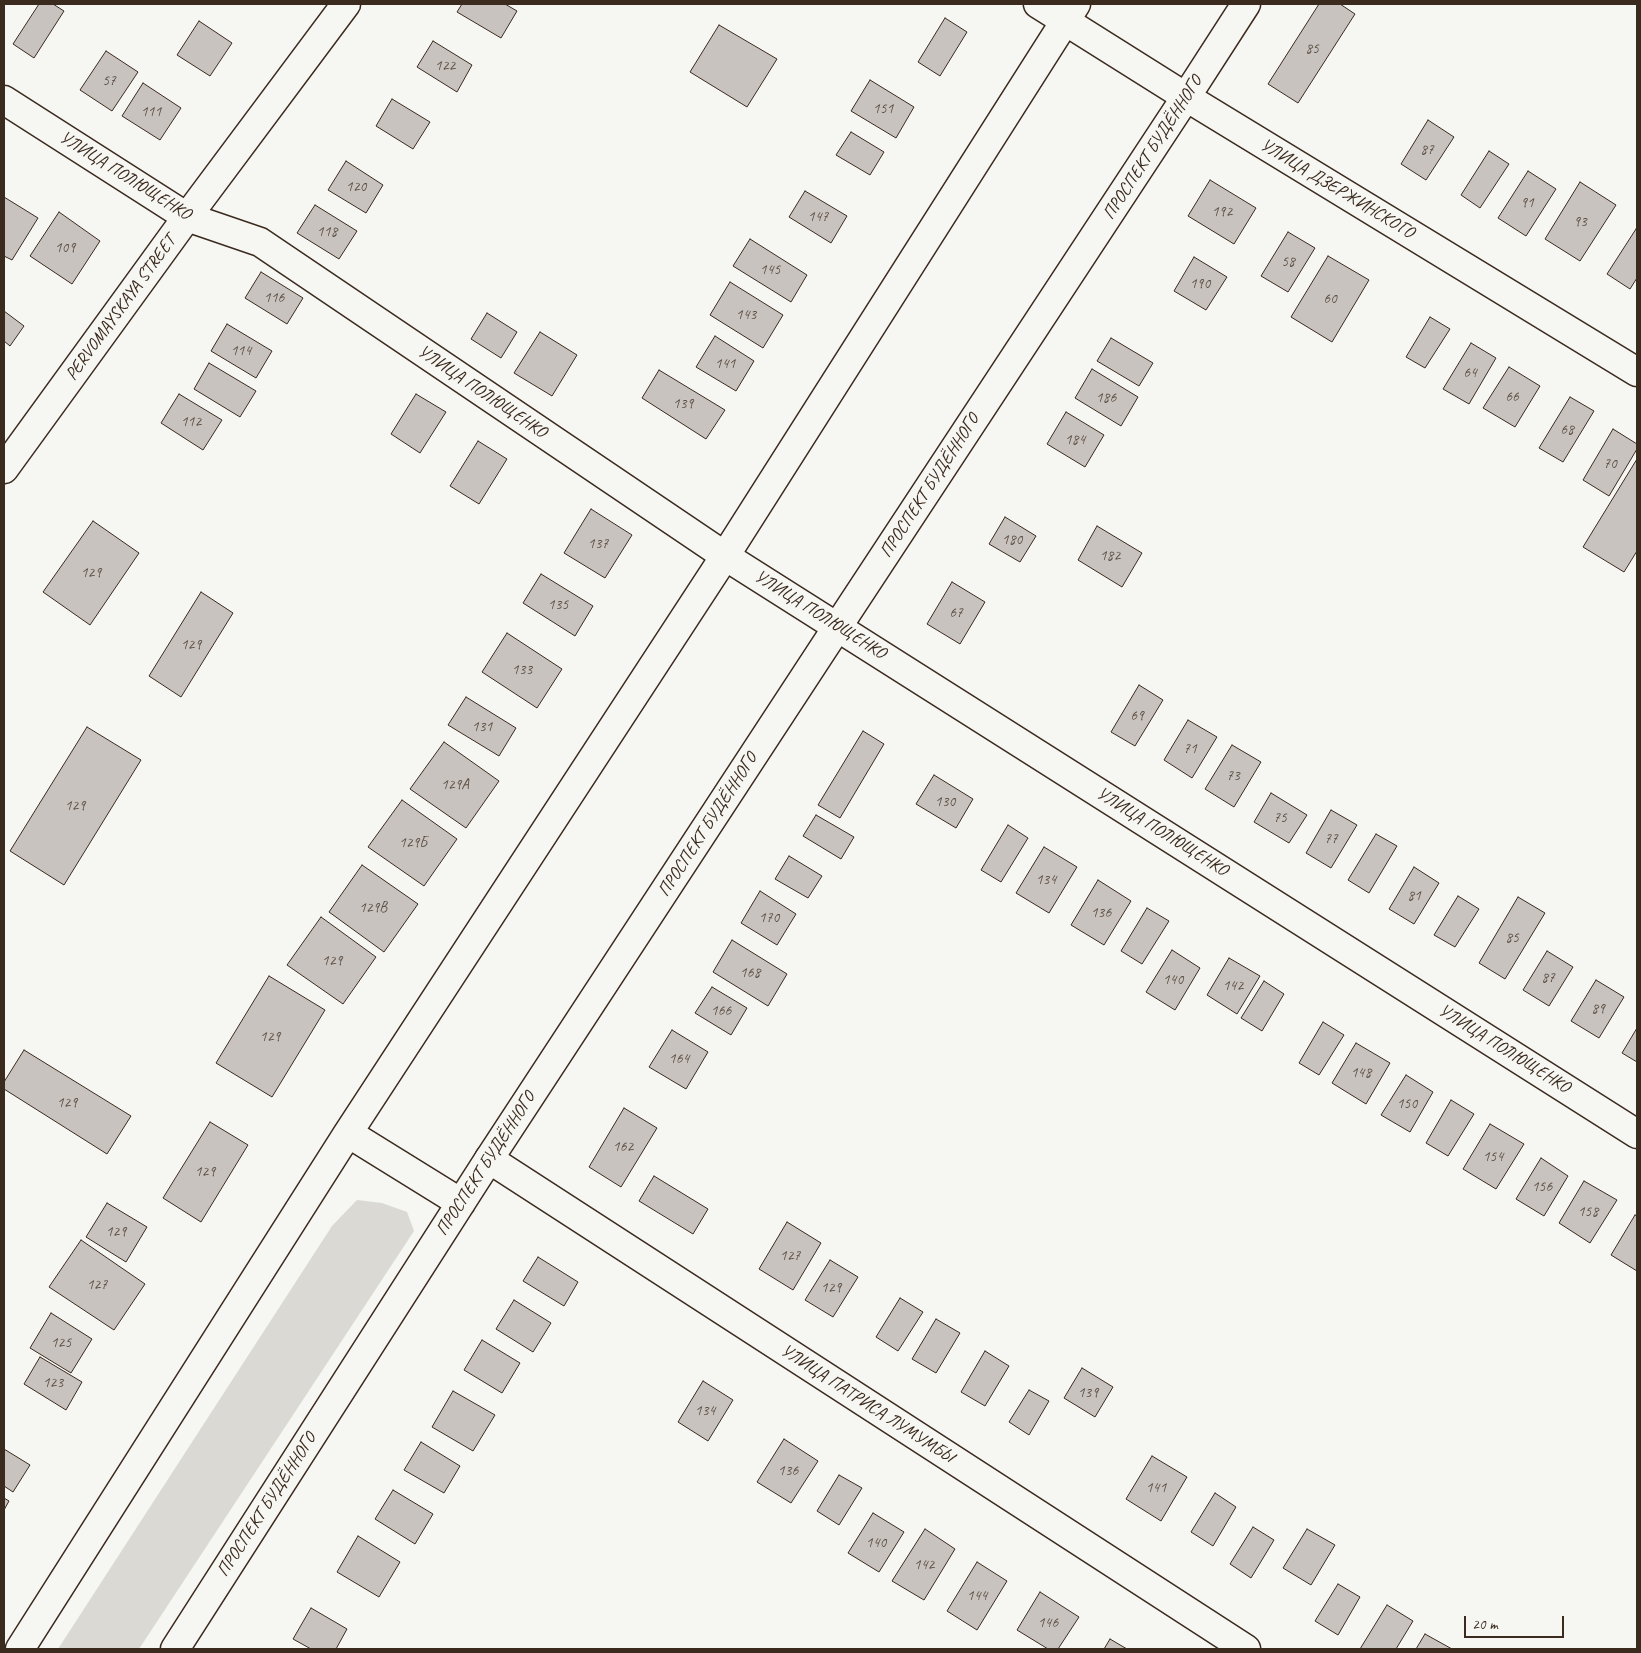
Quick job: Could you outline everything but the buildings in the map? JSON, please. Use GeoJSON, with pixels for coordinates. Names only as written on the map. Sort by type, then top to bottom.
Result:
{"type":"FeatureCollection","features":[{"type":"Feature","properties":{"kind":"street","name":"PERVOMAYSKAYA STREET"},"geometry":{"type":"LineString","coordinates":[[4,469],[187,217],[346,4]]}},
{"type":"Feature","properties":{"kind":"street","name":"УЛИЦА ДЗЕРЖИНСКОГО"},"geometry":{"type":"LineString","coordinates":[[1038,4],[1071,12],[1186,97],[1637,372]]}},
{"type":"Feature","properties":{"kind":"street","name":"ПРОСПЕКТ БУДЁННОГО"},"geometry":{"type":"LineString","coordinates":[[175,1649],[489,1159],[1246,4]]}},
{"type":"Feature","properties":{"kind":"street"},"geometry":{"type":"LineString","coordinates":[[20,1649],[348,1133],[725,556],[1071,12]]}},
{"type":"Feature","properties":{"kind":"street","name":"УЛИЦА ПОЛЮЩЕНКО"},"geometry":{"type":"LineString","coordinates":[[4,100],[187,217],[260,242],[725,556],[1637,1134]]}},
{"type":"Feature","properties":{"kind":"street"},"geometry":{"type":"LineString","coordinates":[[348,1133],[461,1203]]}},
{"type":"Feature","properties":{"kind":"street","name":"УЛИЦА ПАТРИСА ЛУМУМБЫ"},"geometry":{"type":"LineString","coordinates":[[489,1159],[1246,1649]]}},
{"type":"Feature","properties":{"kind":"shaded area"},"geometry":{"type":"Polygon","coordinates":[[[357,1200],[382,1203],[407,1212],[414,1231],[139,1649],[58,1649],[332,1226],[357,1200]]]}}]}
